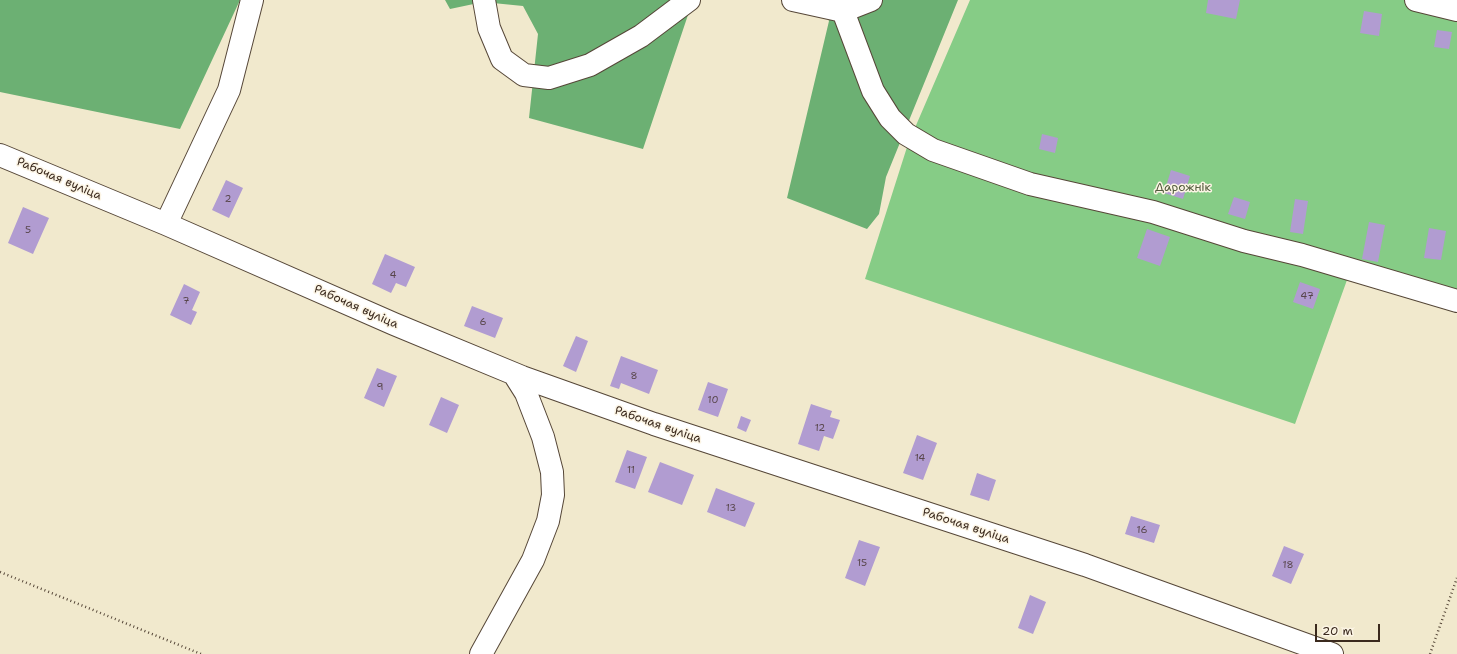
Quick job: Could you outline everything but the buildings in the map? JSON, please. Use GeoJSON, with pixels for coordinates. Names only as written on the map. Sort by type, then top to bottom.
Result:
{"type":"FeatureCollection","features":[{"type":"Feature","properties":{"kind":"street"},"geometry":{"type":"LineString","coordinates":[[166,224],[229,90],[252,0]]}},
{"type":"Feature","properties":{"kind":"street"},"geometry":{"type":"LineString","coordinates":[[484,0],[489,28],[502,59],[524,74],[549,78],[590,64],[641,36],[689,0]]}},
{"type":"Feature","properties":{"kind":"street"},"geometry":{"type":"LineString","coordinates":[[793,0],[842,11],[871,0]]}},
{"type":"Feature","properties":{"kind":"street"},"geometry":{"type":"LineString","coordinates":[[1416,0],[1457,10]]}},
{"type":"Feature","properties":{"kind":"street"},"geometry":{"type":"LineString","coordinates":[[842,11],[873,91],[890,118],[906,134],[933,150],[1030,184],[1153,212],[1244,241],[1302,255],[1457,300]]}},
{"type":"Feature","properties":{"kind":"street","name":"Рабочая вуліца"},"geometry":{"type":"LineString","coordinates":[[0,155],[166,224],[394,324],[514,374],[654,424],[1085,565],[1332,654]]}},
{"type":"Feature","properties":{"kind":"street"},"geometry":{"type":"LineString","coordinates":[[481,654],[533,560],[548,521],[553,495],[552,472],[542,437],[526,393],[514,374]]}},
{"type":"Feature","properties":{"kind":"path"},"geometry":{"type":"LineString","coordinates":[[0,572],[201,654]]}},
{"type":"Feature","properties":{"kind":"path"},"geometry":{"type":"LineString","coordinates":[[1430,654],[1457,578]]}},
{"type":"Feature","properties":{"kind":"green space"},"geometry":{"type":"Polygon","coordinates":[[[0,0],[240,0],[180,129],[0,92],[0,0]]]}},
{"type":"Feature","properties":{"kind":"green space"},"geometry":{"type":"Polygon","coordinates":[[[445,0],[693,0],[643,149],[529,118],[538,34],[523,6],[483,2],[450,9],[445,0]]]}},
{"type":"Feature","properties":{"kind":"green space"},"geometry":{"type":"Polygon","coordinates":[[[820,0],[958,0],[886,177],[879,214],[867,229],[787,198],[829,21],[820,0]]]}},
{"type":"Feature","properties":{"kind":"green space","name":"Дарожнік"},"geometry":{"type":"Polygon","coordinates":[[[970,0],[1457,0],[1457,313],[1347,280],[1295,424],[865,279],[908,144],[970,0]]]}}]}
